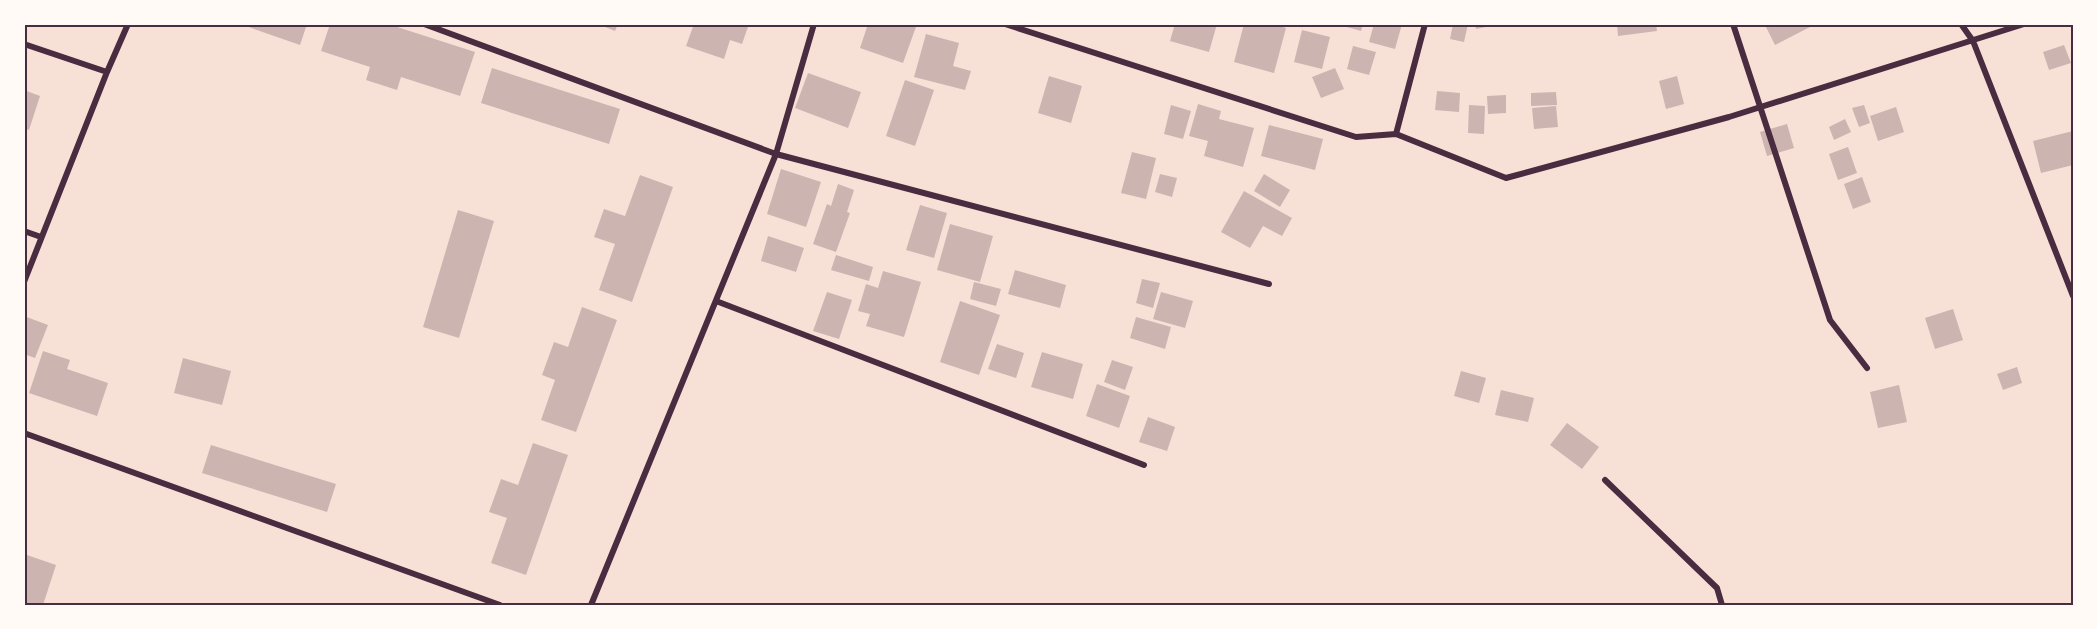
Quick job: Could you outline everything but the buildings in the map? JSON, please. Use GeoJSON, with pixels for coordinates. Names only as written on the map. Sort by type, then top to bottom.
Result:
{"type":"FeatureCollection","features":[{"type":"Feature","properties":{"kind":"street"},"geometry":{"type":"LineString","coordinates":[[24,282],[128,24]]}},
{"type":"Feature","properties":{"kind":"street"},"geometry":{"type":"LineString","coordinates":[[424,24],[777,154],[1269,284]]}},
{"type":"Feature","properties":{"kind":"street"},"geometry":{"type":"LineString","coordinates":[[591,605],[777,154],[814,24]]}},
{"type":"Feature","properties":{"kind":"street"},"geometry":{"type":"LineString","coordinates":[[1005,24],[1356,137],[1396,134],[1506,178],[1762,107],[2024,24]]}},
{"type":"Feature","properties":{"kind":"street"},"geometry":{"type":"LineString","coordinates":[[1396,134],[1425,24]]}},
{"type":"Feature","properties":{"kind":"street"},"geometry":{"type":"LineString","coordinates":[[1733,24],[1830,320],[1867,368]]}},
{"type":"Feature","properties":{"kind":"street"},"geometry":{"type":"LineString","coordinates":[[1961,24],[1973,41],[2073,296]]}},
{"type":"Feature","properties":{"kind":"street"},"geometry":{"type":"LineString","coordinates":[[24,44],[107,72]]}},
{"type":"Feature","properties":{"kind":"street"},"geometry":{"type":"LineString","coordinates":[[24,231],[41,237]]}},
{"type":"Feature","properties":{"kind":"street"},"geometry":{"type":"LineString","coordinates":[[716,301],[1144,465]]}},
{"type":"Feature","properties":{"kind":"street"},"geometry":{"type":"LineString","coordinates":[[24,433],[500,605]]}},
{"type":"Feature","properties":{"kind":"street"},"geometry":{"type":"LineString","coordinates":[[1605,480],[1717,588],[1722,605]]}}]}
